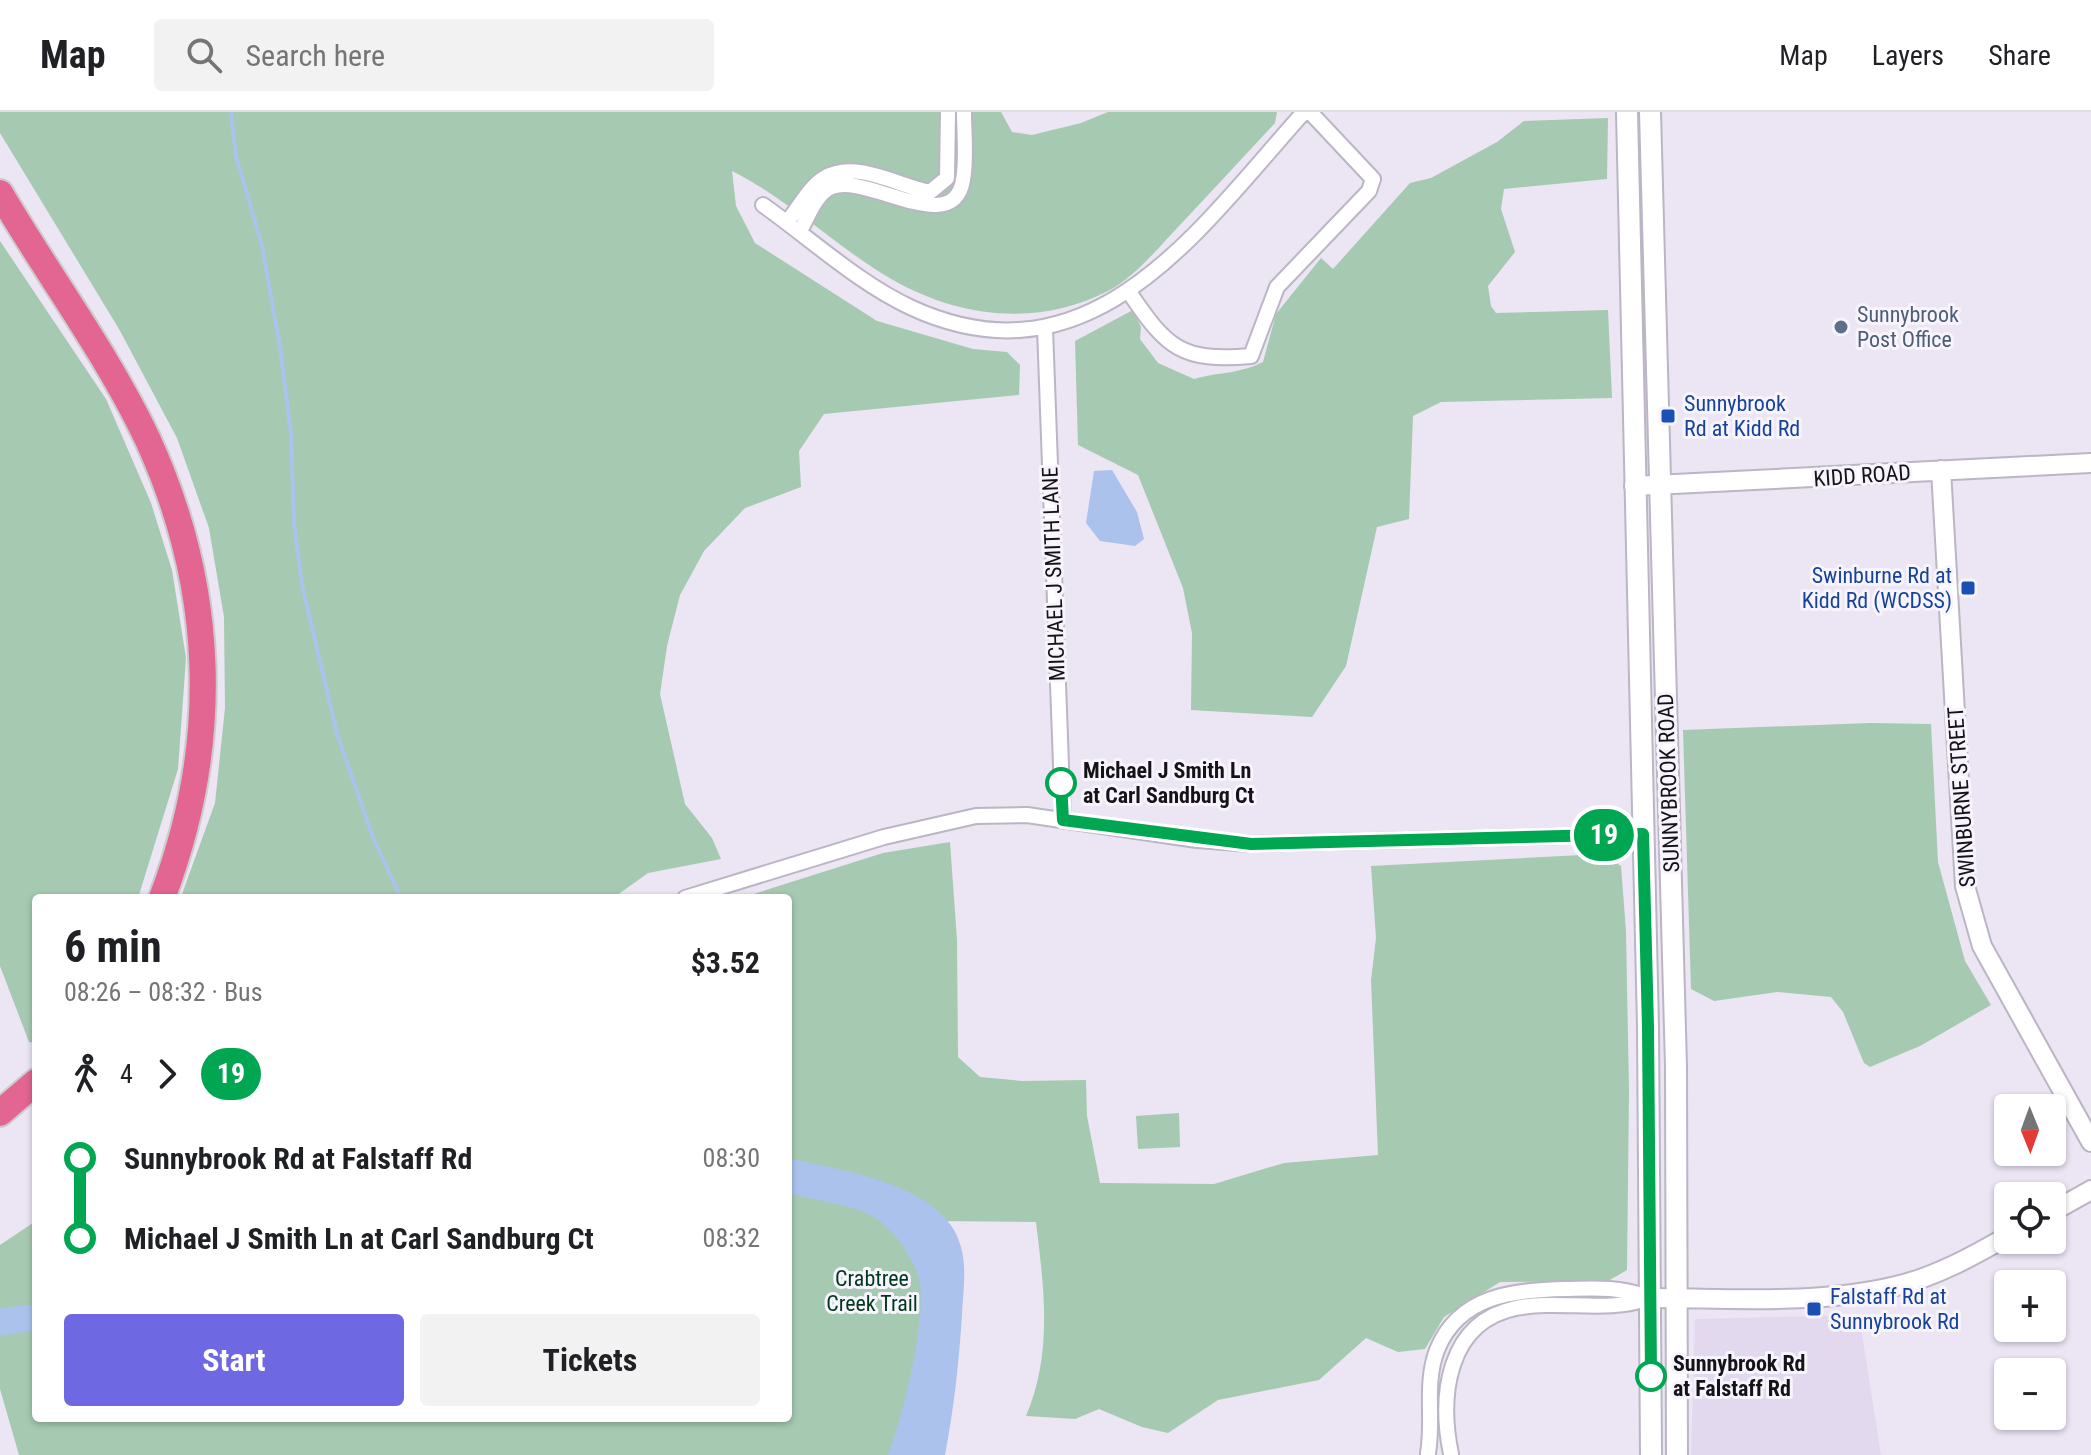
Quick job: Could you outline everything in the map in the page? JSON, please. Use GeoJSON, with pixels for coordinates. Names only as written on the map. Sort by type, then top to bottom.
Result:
{"type":"FeatureCollection","features":[{"type":"Feature","properties":{"kind":"highway"},"geometry":{"type":"LineString","coordinates":[[0,193],[128,403],[163,475],[186,541],[200,610],[204,673],[201,741],[190,809],[163,894]]}},
{"type":"Feature","properties":{"kind":"highway"},"geometry":{"type":"LineString","coordinates":[[0,1113],[32,1085]]}},
{"type":"Feature","properties":{"kind":"main road","name":"SUNNYBROOK ROAD"},"geometry":{"type":"LineString","coordinates":[[1627,112],[1643,834],[1651,1455]]}},
{"type":"Feature","properties":{"kind":"main road","name":"SUNNYBROOK ROAD"},"geometry":{"type":"LineString","coordinates":[[1650,112],[1676,1067],[1677,1455]]}},
{"type":"Feature","properties":{"kind":"main road"},"geometry":{"type":"LineString","coordinates":[[1643,834],[1656,854],[1662,931],[1672,954]]}},
{"type":"Feature","properties":{"kind":"street"},"geometry":{"type":"LineString","coordinates":[[794,226],[824,177],[843,172],[859,171],[930,192],[947,178],[948,112]]}},
{"type":"Feature","properties":{"kind":"street"},"geometry":{"type":"LineString","coordinates":[[794,226],[832,187],[857,184],[915,205],[938,206],[955,197],[963,182],[964,112]]}},
{"type":"Feature","properties":{"kind":"street"},"geometry":{"type":"LineString","coordinates":[[763,205],[887,295],[913,308],[970,326],[1015,330],[1045,328],[1072,321],[1129,292],[1167,261],[1307,112],[1373,179],[1369,191],[1277,287],[1251,356],[1217,359],[1184,352],[1157,333],[1129,292]]}},
{"type":"Feature","properties":{"kind":"street","name":"MICHAEL J SMITH LANE"},"geometry":{"type":"LineString","coordinates":[[1045,328],[1063,820]]}},
{"type":"Feature","properties":{"kind":"street","name":"KIDD ROAD"},"geometry":{"type":"LineString","coordinates":[[1634,486],[2091,463]]}},
{"type":"Feature","properties":{"kind":"street","name":"SWINBURNE STREET"},"geometry":{"type":"LineString","coordinates":[[1941,470],[1965,886],[1982,946],[2091,1142]]}},
{"type":"Feature","properties":{"kind":"street"},"geometry":{"type":"LineString","coordinates":[[698,894],[929,824],[976,816],[1027,815],[1251,844],[1643,834]]}},
{"type":"Feature","properties":{"kind":"street"},"geometry":{"type":"LineString","coordinates":[[2066,1204],[2091,1190]]}},
{"type":"Feature","properties":{"kind":"street"},"geometry":{"type":"LineString","coordinates":[[1650,1298],[1625,1288],[1526,1290],[1495,1295],[1470,1308],[1449,1326],[1437,1351],[1429,1381],[1426,1454],[1452,1454],[1447,1397],[1450,1364],[1478,1326],[1516,1308],[1624,1307],[1650,1298],[1861,1293],[1899,1286],[1948,1267],[1994,1243]]}},
{"type":"Feature","properties":{"kind":"shaded area"},"geometry":{"type":"Polygon","coordinates":[[[1859,1315],[1881,1455],[1691,1455],[1695,1319],[1859,1315]]]}},
{"type":"Feature","properties":{"kind":"green space"},"geometry":{"type":"Polygon","coordinates":[[[0,112],[1001,112],[1012,132],[1032,135],[1081,123],[1108,112],[1277,112],[1275,123],[1128,278],[1108,291],[1081,302],[1054,310],[1027,313],[972,310],[919,293],[852,254],[774,196],[732,171],[736,206],[755,243],[877,321],[973,349],[1007,352],[1020,365],[1019,395],[824,414],[799,451],[801,487],[745,508],[704,551],[680,595],[667,646],[660,694],[685,804],[712,838],[721,859],[648,873],[619,894],[182,894],[215,803],[225,708],[224,617],[209,528],[177,438],[119,329],[0,133],[0,112]]]}},
{"type":"Feature","properties":{"kind":"green space"},"geometry":{"type":"Polygon","coordinates":[[[1608,118],[1607,179],[1504,189],[1501,209],[1515,252],[1488,286],[1491,306],[1496,313],[1608,310],[1612,398],[1441,402],[1413,416],[1409,519],[1377,527],[1346,666],[1312,717],[1191,710],[1192,633],[1183,588],[1138,475],[1078,445],[1075,341],[1133,310],[1141,327],[1140,339],[1158,363],[1194,379],[1254,366],[1263,362],[1276,314],[1321,258],[1333,269],[1410,183],[1431,178],[1497,142],[1524,121],[1608,118]]]}},
{"type":"Feature","properties":{"kind":"green space"},"geometry":{"type":"Polygon","coordinates":[[[0,241],[106,399],[151,503],[172,570],[186,658],[178,769],[139,894],[32,894],[32,1042],[29,1042],[0,966],[0,241]]]}},
{"type":"Feature","properties":{"kind":"green space"},"geometry":{"type":"Polygon","coordinates":[[[1870,723],[1931,724],[1938,862],[1965,961],[1991,1005],[1920,1046],[1870,1067],[1864,1063],[1843,1012],[1831,997],[1777,992],[1714,1001],[1691,989],[1683,730],[1870,723]]]}},
{"type":"Feature","properties":{"kind":"green space","name":"Crabtree Creek Trail"},"geometry":{"type":"Polygon","coordinates":[[[950,842],[957,940],[958,1057],[980,1077],[1022,1081],[1086,1080],[1087,1116],[1100,1183],[1214,1184],[1284,1163],[1378,1155],[1371,980],[1376,938],[1371,866],[1600,854],[1621,866],[1626,931],[1629,1091],[1627,1270],[1608,1281],[1500,1282],[1444,1317],[1425,1349],[1398,1352],[1366,1338],[1319,1380],[1218,1400],[1168,1433],[1142,1427],[1099,1409],[1075,1419],[1026,1416],[1035,1392],[1043,1344],[1042,1271],[1036,1222],[934,1221],[936,1455],[19,1455],[0,1389],[0,1245],[32,1224],[32,1422],[792,1422],[792,894],[754,894],[883,853],[950,842]]]}},
{"type":"Feature","properties":{"kind":"green space"},"geometry":{"type":"Polygon","coordinates":[[[1179,1113],[1180,1147],[1138,1149],[1136,1116],[1179,1113]]]}},
{"type":"Feature","properties":{"kind":"water"},"geometry":{"type":"Polygon","coordinates":[[[1112,470],[1137,512],[1144,539],[1135,546],[1100,541],[1086,523],[1094,471],[1112,470]]]}},
{"type":"Feature","properties":{"kind":"water"},"geometry":{"type":"Polygon","coordinates":[[[792,1159],[861,1175],[913,1194],[935,1208],[951,1226],[961,1247],[964,1280],[958,1367],[945,1455],[888,1455],[900,1418],[917,1341],[921,1295],[919,1279],[911,1260],[891,1232],[875,1218],[848,1207],[792,1194],[792,1159]]]}},
{"type":"Feature","properties":{"kind":"water"},"geometry":{"type":"Polygon","coordinates":[[[32,1304],[32,1331],[0,1336],[0,1308],[32,1304]]]}},
{"type":"Feature","properties":{"kind":"waterway"},"geometry":{"type":"LineString","coordinates":[[231,112],[236,156],[262,246],[280,347],[291,433],[294,522],[302,585],[337,734],[374,840],[399,894]]}},
{"type":"Feature","properties":{"kind":"bus line","name":"19"},"geometry":{"type":"LineString","coordinates":[[1061,783],[1063,820],[1197,840],[1299,845],[1643,834],[1651,1376]]}},
{"type":"Feature","properties":{"kind":"place","name":"Sunnybrook Post Office"},"geometry":{"type":"Point","coordinates":[1841,327]}},
{"type":"Feature","properties":{"kind":"place","name":"Sunnybrook Rd at Kidd Rd"},"geometry":{"type":"Point","coordinates":[1668,416]}},
{"type":"Feature","properties":{"kind":"place","name":"Swinburne Rd at Kidd Rd (WCDSS)"},"geometry":{"type":"Point","coordinates":[1968,588]}},
{"type":"Feature","properties":{"kind":"place","name":"Michael J Smith Ln at Carl Sandburg Ct"},"geometry":{"type":"Point","coordinates":[1061,783]}},
{"type":"Feature","properties":{"kind":"place","name":"Falstaff Rd at Sunnybrook Rd"},"geometry":{"type":"Point","coordinates":[1814,1309]}},
{"type":"Feature","properties":{"kind":"place","name":"Sunnybrook Rd at Falstaff Rd"},"geometry":{"type":"Point","coordinates":[1651,1376]}}]}
